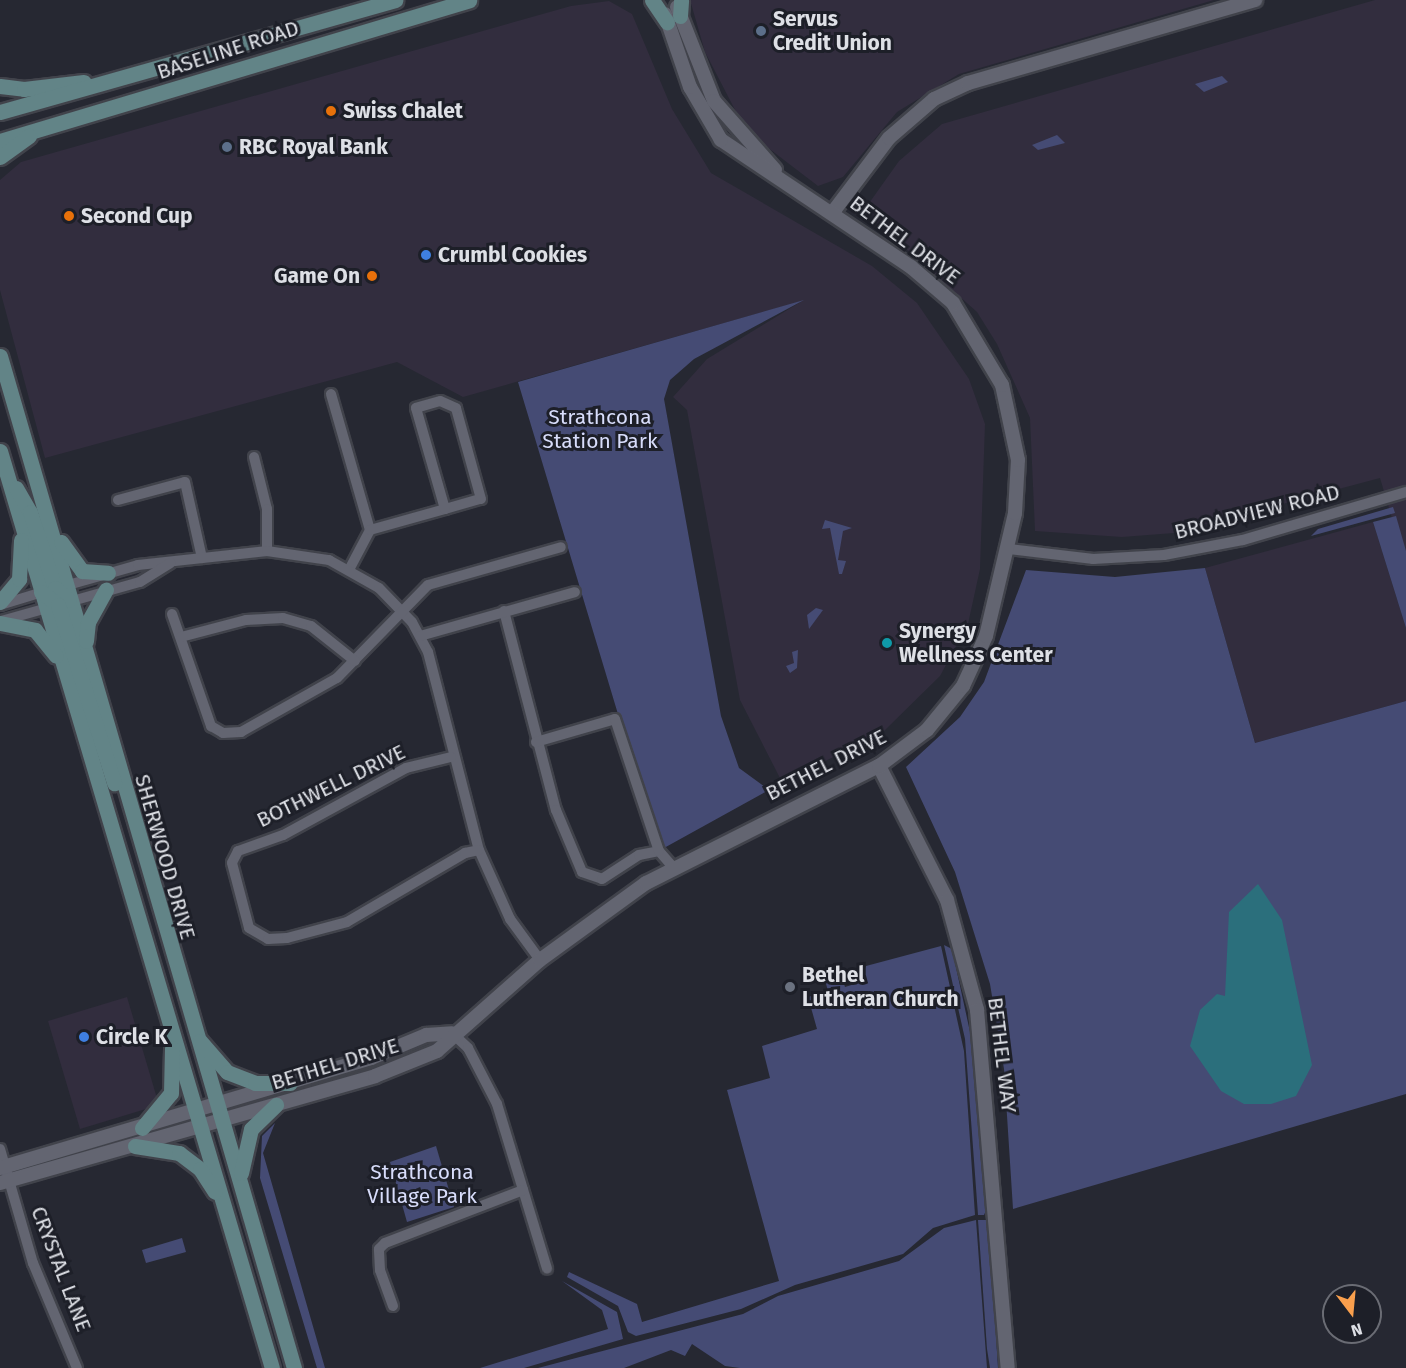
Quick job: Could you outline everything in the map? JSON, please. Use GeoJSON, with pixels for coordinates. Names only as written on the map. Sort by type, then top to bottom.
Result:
{"type":"FeatureCollection","features":[{"type":"Feature","properties":{"kind":"main road","name":"BASELINE ROAD"},"geometry":{"type":"LineString","coordinates":[[0,112],[395,0]]}},
{"type":"Feature","properties":{"kind":"main road","name":"BASELINE ROAD"},"geometry":{"type":"LineString","coordinates":[[0,141],[469,0]]}},
{"type":"Feature","properties":{"kind":"main road"},"geometry":{"type":"LineString","coordinates":[[652,0],[676,12]]}},
{"type":"Feature","properties":{"kind":"main road"},"geometry":{"type":"LineString","coordinates":[[0,86],[24,89],[108,81]]}},
{"type":"Feature","properties":{"kind":"main road"},"geometry":{"type":"LineString","coordinates":[[0,157],[36,131]]}},
{"type":"Feature","properties":{"kind":"main road","name":"SHERWOOD DRIVE"},"geometry":{"type":"LineString","coordinates":[[0,356],[51,532],[62,664],[272,1368]]}},
{"type":"Feature","properties":{"kind":"main road","name":"SHERWOOD DRIVE"},"geometry":{"type":"LineString","coordinates":[[0,451],[21,525],[94,683],[133,825],[294,1368]]}},
{"type":"Feature","properties":{"kind":"main road"},"geometry":{"type":"LineString","coordinates":[[6,470],[30,512],[104,763],[133,825]]}},
{"type":"Feature","properties":{"kind":"main road"},"geometry":{"type":"LineString","coordinates":[[0,603],[19,579],[21,525]]}},
{"type":"Feature","properties":{"kind":"main road"},"geometry":{"type":"LineString","coordinates":[[51,532],[82,571],[108,573]]}},
{"type":"Feature","properties":{"kind":"main road"},"geometry":{"type":"LineString","coordinates":[[94,683],[87,631],[106,590]]}},
{"type":"Feature","properties":{"kind":"main road"},"geometry":{"type":"LineString","coordinates":[[0,622],[35,630],[62,664]]}},
{"type":"Feature","properties":{"kind":"main road"},"geometry":{"type":"LineString","coordinates":[[142,1128],[171,1093],[172,1030]]}},
{"type":"Feature","properties":{"kind":"main road"},"geometry":{"type":"LineString","coordinates":[[197,1037],[227,1072],[255,1083],[290,1083]]}},
{"type":"Feature","properties":{"kind":"main road"},"geometry":{"type":"LineString","coordinates":[[242,1191],[244,1146],[259,1118],[276,1105]]}},
{"type":"Feature","properties":{"kind":"main road"},"geometry":{"type":"LineString","coordinates":[[135,1146],[188,1158],[222,1203]]}},
{"type":"Feature","properties":{"kind":"street","name":"BETHEL DRIVE"},"geometry":{"type":"LineString","coordinates":[[661,0],[676,12]]}},
{"type":"Feature","properties":{"kind":"street","name":"BETHEL DRIVE"},"geometry":{"type":"LineString","coordinates":[[4,1182],[201,1128],[407,1065],[437,1051],[453,1033],[540,960],[673,867],[879,766],[927,730],[963,686],[986,636],[1009,549],[1018,460],[1002,385],[981,343],[948,299],[833,212],[782,178],[714,101],[676,12],[675,0]]}},
{"type":"Feature","properties":{"kind":"street"},"geometry":{"type":"LineString","coordinates":[[833,212],[889,138],[934,99],[968,83],[1255,0]]}},
{"type":"Feature","properties":{"kind":"street"},"geometry":{"type":"LineString","coordinates":[[331,394],[370,530],[350,568]]}},
{"type":"Feature","properties":{"kind":"street"},"geometry":{"type":"LineString","coordinates":[[370,530],[481,499],[456,408],[440,401],[416,408],[445,509]]}},
{"type":"Feature","properties":{"kind":"street"},"geometry":{"type":"LineString","coordinates":[[254,457],[267,509],[267,551]]}},
{"type":"Feature","properties":{"kind":"street"},"geometry":{"type":"LineString","coordinates":[[118,500],[185,482],[202,558]]}},
{"type":"Feature","properties":{"kind":"street","name":"BROADVIEW ROAD"},"geometry":{"type":"LineString","coordinates":[[1009,549],[1093,559],[1174,554],[1406,492]]}},
{"type":"Feature","properties":{"kind":"street"},"geometry":{"type":"LineString","coordinates":[[172,614],[207,719],[223,733],[241,732],[279,713],[355,661],[428,585],[561,548]]}},
{"type":"Feature","properties":{"kind":"street"},"geometry":{"type":"LineString","coordinates":[[0,622],[108,573],[172,561],[267,551],[294,551],[350,568],[402,610],[420,636],[435,675],[451,757],[479,850],[510,919],[540,960]]}},
{"type":"Feature","properties":{"kind":"street"},"geometry":{"type":"LineString","coordinates":[[0,603],[106,590],[140,582],[172,561]]}},
{"type":"Feature","properties":{"kind":"street"},"geometry":{"type":"LineString","coordinates":[[420,636],[575,592]]}},
{"type":"Feature","properties":{"kind":"street"},"geometry":{"type":"LineString","coordinates":[[504,611],[536,742],[565,836],[587,878],[602,879],[639,855],[659,851]]}},
{"type":"Feature","properties":{"kind":"street"},"geometry":{"type":"LineString","coordinates":[[181,637],[246,620],[283,618],[312,626],[355,661]]}},
{"type":"Feature","properties":{"kind":"street"},"geometry":{"type":"LineString","coordinates":[[536,742],[615,719],[659,851],[673,867]]}},
{"type":"Feature","properties":{"kind":"street","name":"BOTHWELL DRIVE"},"geometry":{"type":"LineString","coordinates":[[451,757],[406,768],[283,835],[238,851],[232,863],[249,928],[268,939],[287,938],[347,922],[465,853],[479,850]]}},
{"type":"Feature","properties":{"kind":"street","name":"BETHEL WAY"},"geometry":{"type":"LineString","coordinates":[[879,766],[947,900],[977,1010],[1008,1368]]}},
{"type":"Feature","properties":{"kind":"street","name":"BETHEL DRIVE"},"geometry":{"type":"LineString","coordinates":[[2,1167],[290,1083],[426,1035],[453,1033]]}},
{"type":"Feature","properties":{"kind":"street"},"geometry":{"type":"LineString","coordinates":[[453,1033],[468,1048],[498,1104],[547,1269]]}},
{"type":"Feature","properties":{"kind":"street","name":"CRYSTAL LANE"},"geometry":{"type":"LineString","coordinates":[[0,1149],[4,1182],[33,1263],[77,1368]]}},
{"type":"Feature","properties":{"kind":"street"},"geometry":{"type":"LineString","coordinates":[[393,1306],[380,1270],[379,1249],[385,1243],[523,1190]]}},
{"type":"Feature","properties":{"kind":"shaded area"},"geometry":{"type":"Polygon","coordinates":[[[690,0],[1214,0],[959,74],[897,112],[843,177],[818,186],[746,131],[705,52],[690,0]]]}},
{"type":"Feature","properties":{"kind":"shaded area"},"geometry":{"type":"Polygon","coordinates":[[[1375,0],[1406,0],[1406,565],[1380,478],[1174,533],[1122,537],[1035,531],[1030,418],[997,344],[977,312],[877,223],[867,206],[899,161],[942,124],[1375,0]]]}},
{"type":"Feature","properties":{"kind":"shaded area"},"geometry":{"type":"Polygon","coordinates":[[[609,1],[632,14],[672,109],[711,173],[872,266],[917,303],[969,379],[985,424],[980,569],[968,624],[940,676],[881,734],[782,782],[740,700],[687,410],[673,397],[707,359],[802,301],[463,397],[397,362],[45,458],[0,290],[0,180],[21,162],[571,6],[609,1]]]}},
{"type":"Feature","properties":{"kind":"shaded area"},"geometry":{"type":"Polygon","coordinates":[[[1373,522],[1406,628],[1406,701],[1255,743],[1205,568],[1373,522]]]}},
{"type":"Feature","properties":{"kind":"shaded area"},"geometry":{"type":"Polygon","coordinates":[[[1258,884],[1282,920],[1312,1065],[1296,1096],[1271,1104],[1244,1104],[1221,1091],[1190,1046],[1200,1010],[1217,994],[1225,996],[1229,912],[1258,884]]]}},
{"type":"Feature","properties":{"kind":"shaded area"},"geometry":{"type":"Polygon","coordinates":[[[127,997],[159,1105],[80,1129],[48,1021],[127,997]]]}},
{"type":"Feature","properties":{"kind":"green space"},"geometry":{"type":"Polygon","coordinates":[[[1222,76],[1228,82],[1204,92],[1195,84],[1222,76]]]}},
{"type":"Feature","properties":{"kind":"green space"},"geometry":{"type":"Polygon","coordinates":[[[1057,135],[1065,143],[1038,150],[1032,145],[1057,135]]]}},
{"type":"Feature","properties":{"kind":"green space","name":"Strathcona Station Park"},"geometry":{"type":"Polygon","coordinates":[[[804,300],[694,359],[670,380],[664,399],[721,716],[739,768],[769,790],[664,848],[655,837],[518,382],[804,300]]]}},
{"type":"Feature","properties":{"kind":"green space"},"geometry":{"type":"Polygon","coordinates":[[[1393,507],[1395,513],[1311,536],[1318,529],[1393,507]]]}},
{"type":"Feature","properties":{"kind":"green space"},"geometry":{"type":"Polygon","coordinates":[[[1396,516],[1406,551],[1406,628],[1373,522],[1396,516]]]}},
{"type":"Feature","properties":{"kind":"green space"},"geometry":{"type":"Polygon","coordinates":[[[825,520],[852,528],[843,531],[838,560],[846,561],[842,574],[839,574],[830,528],[822,529],[825,520]]]}},
{"type":"Feature","properties":{"kind":"green space"},"geometry":{"type":"Polygon","coordinates":[[[1205,568],[1255,743],[1406,701],[1406,1094],[1013,1209],[1004,1069],[990,984],[955,872],[906,767],[960,717],[984,682],[1026,570],[1115,577],[1205,568]]]}},
{"type":"Feature","properties":{"kind":"green space"},"geometry":{"type":"Polygon","coordinates":[[[816,608],[823,610],[809,629],[807,615],[816,608]]]}},
{"type":"Feature","properties":{"kind":"green space"},"geometry":{"type":"Polygon","coordinates":[[[798,650],[797,668],[790,673],[786,666],[794,663],[792,652],[798,650]]]}},
{"type":"Feature","properties":{"kind":"green space"},"geometry":{"type":"Polygon","coordinates":[[[944,945],[952,949],[975,1055],[988,1206],[984,1215],[978,1215],[965,1039],[944,945]]]}},
{"type":"Feature","properties":{"kind":"green space"},"geometry":{"type":"Polygon","coordinates":[[[941,946],[964,1051],[975,1215],[933,1228],[903,1254],[795,1285],[741,1309],[636,1336],[628,1332],[618,1306],[567,1277],[569,1272],[637,1304],[642,1322],[779,1281],[727,1090],[770,1078],[762,1046],[817,1029],[808,997],[828,991],[823,973],[839,968],[845,987],[858,983],[866,966],[941,946]]]}},
{"type":"Feature","properties":{"kind":"green space"},"geometry":{"type":"Polygon","coordinates":[[[275,1123],[263,1153],[325,1368],[317,1368],[260,1178],[262,1136],[275,1123]]]}},
{"type":"Feature","properties":{"kind":"green space","name":"Strathcona Village Park"},"geometry":{"type":"Polygon","coordinates":[[[436,1146],[454,1207],[407,1222],[390,1162],[436,1146]]]}},
{"type":"Feature","properties":{"kind":"green space"},"geometry":{"type":"Polygon","coordinates":[[[976,1220],[987,1368],[740,1368],[725,1366],[692,1344],[685,1356],[671,1350],[624,1368],[538,1368],[743,1314],[778,1296],[899,1261],[944,1228],[976,1220]]]}},
{"type":"Feature","properties":{"kind":"green space"},"geometry":{"type":"Polygon","coordinates":[[[978,1220],[989,1220],[998,1368],[990,1368],[987,1349],[978,1220]]]}},
{"type":"Feature","properties":{"kind":"green space"},"geometry":{"type":"Polygon","coordinates":[[[182,1238],[186,1252],[146,1263],[142,1250],[182,1238]]]}},
{"type":"Feature","properties":{"kind":"green space"},"geometry":{"type":"Polygon","coordinates":[[[562,1281],[617,1312],[623,1339],[524,1368],[480,1368],[608,1329],[602,1310],[562,1281]]]}},
{"type":"Feature","properties":{"kind":"place","name":"Servus Credit Union"},"geometry":{"type":"Point","coordinates":[761,31]}},
{"type":"Feature","properties":{"kind":"place","name":"Swiss Chalet"},"geometry":{"type":"Point","coordinates":[331,111]}},
{"type":"Feature","properties":{"kind":"place","name":"RBC Royal Bank"},"geometry":{"type":"Point","coordinates":[227,147]}},
{"type":"Feature","properties":{"kind":"place","name":"Second Cup"},"geometry":{"type":"Point","coordinates":[69,216]}},
{"type":"Feature","properties":{"kind":"place","name":"Crumbl Cookies"},"geometry":{"type":"Point","coordinates":[426,255]}},
{"type":"Feature","properties":{"kind":"place","name":"Game On"},"geometry":{"type":"Point","coordinates":[372,276]}},
{"type":"Feature","properties":{"kind":"place","name":"Synergy Wellness Center"},"geometry":{"type":"Point","coordinates":[887,643]}},
{"type":"Feature","properties":{"kind":"place","name":"Bethel Lutheran Church"},"geometry":{"type":"Point","coordinates":[790,987]}},
{"type":"Feature","properties":{"kind":"place","name":"Circle K"},"geometry":{"type":"Point","coordinates":[84,1037]}}]}
